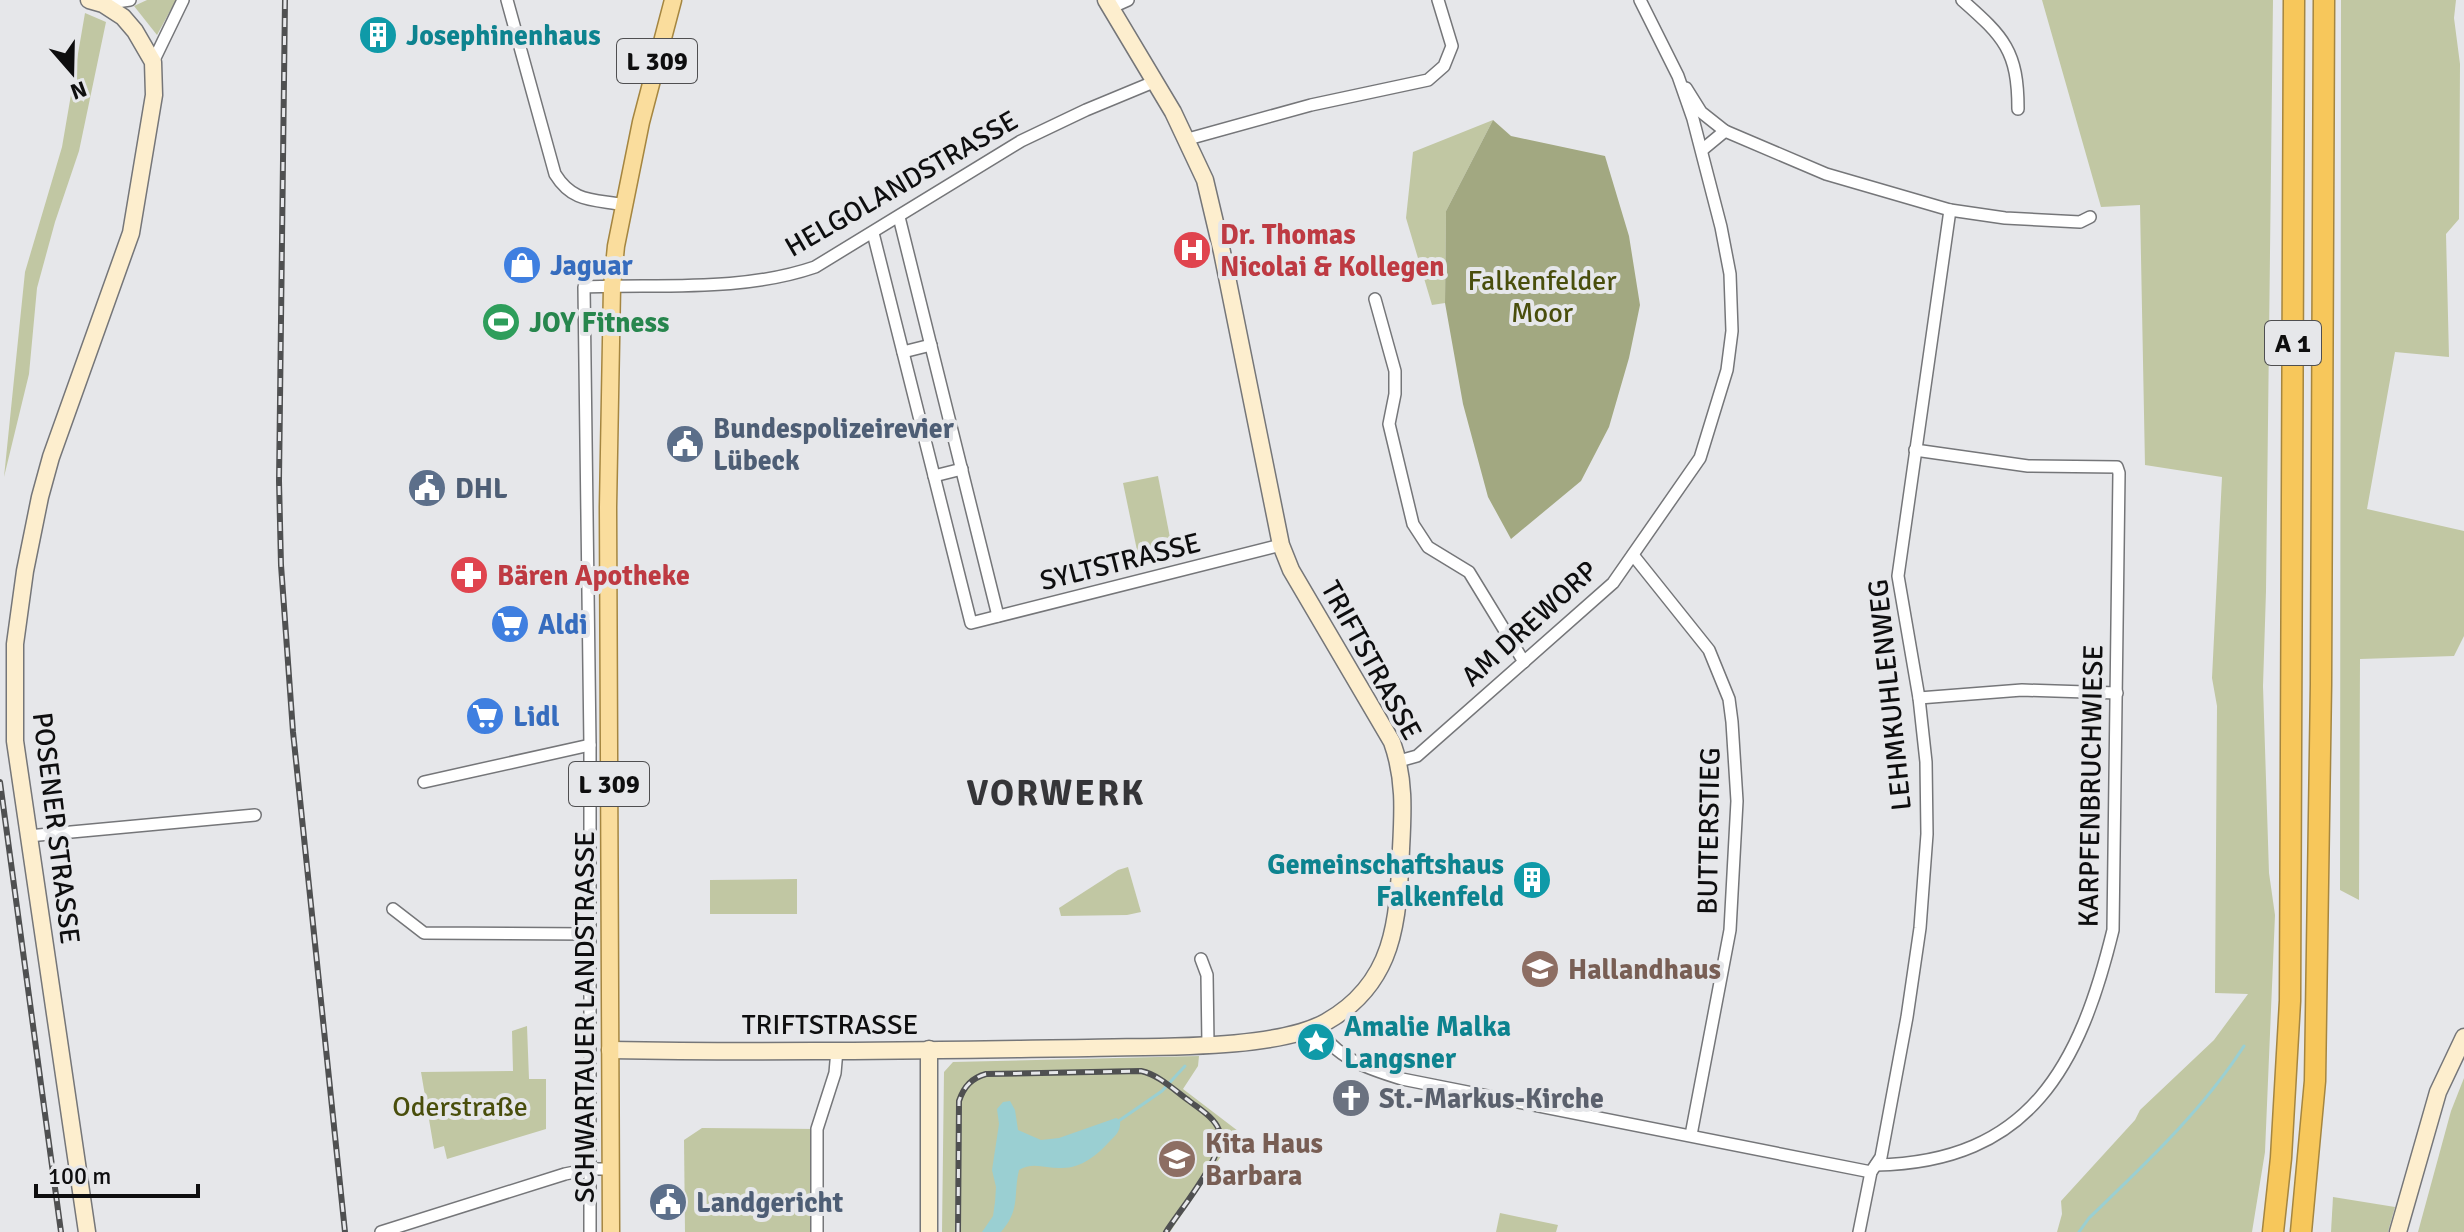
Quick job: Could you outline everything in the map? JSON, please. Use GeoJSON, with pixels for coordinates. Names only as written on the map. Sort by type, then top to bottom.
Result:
{"type":"FeatureCollection","features":[{"type":"Feature","properties":{"kind":"highway","name":"A 1"},"geometry":{"type":"LineString","coordinates":[[2273,1232],[2281,1158],[2290,1001],[2294,0]]}},
{"type":"Feature","properties":{"kind":"highway","name":"A 1"},"geometry":{"type":"LineString","coordinates":[[2301,1232],[2316,1050],[2324,0]]}},
{"type":"Feature","properties":{"kind":"main road","name":"L 309"},"geometry":{"type":"LineString","coordinates":[[612,287],[616,246],[641,122],[673,0]]}},
{"type":"Feature","properties":{"kind":"main road","name":"SCHWARTAUER LANDSTRASSE"},"geometry":{"type":"LineString","coordinates":[[611,1232],[608,507],[612,287]]}},
{"type":"Feature","properties":{"kind":"street"},"geometry":{"type":"LineString","coordinates":[[96,2],[130,0]]}},
{"type":"Feature","properties":{"kind":"street","name":"POSENER STRASSE"},"geometry":{"type":"LineString","coordinates":[[87,1232],[15,741],[15,644],[25,571],[51,457],[131,233],[154,95],[153,62],[183,0]]}},
{"type":"Feature","properties":{"kind":"street"},"geometry":{"type":"LineString","coordinates":[[507,0],[555,174],[564,189],[574,195],[625,205]]}},
{"type":"Feature","properties":{"kind":"street"},"geometry":{"type":"LineString","coordinates":[[1108,4],[1128,0]]}},
{"type":"Feature","properties":{"kind":"street"},"geometry":{"type":"LineString","coordinates":[[1188,139],[1311,105],[1428,80],[1444,66],[1452,46],[1438,0]]}},
{"type":"Feature","properties":{"kind":"street","name":"AM DREWORP"},"geometry":{"type":"LineString","coordinates":[[1399,761],[1417,756],[1613,583],[1700,458],[1727,370],[1732,331],[1730,274],[1702,150],[1678,76],[1640,0]]}},
{"type":"Feature","properties":{"kind":"street"},"geometry":{"type":"LineString","coordinates":[[1962,0],[2001,37],[2011,56],[2018,78],[2018,109]]}},
{"type":"Feature","properties":{"kind":"street"},"geometry":{"type":"LineString","coordinates":[[96,2],[123,17],[153,62]]}},
{"type":"Feature","properties":{"kind":"street","name":"TRIFTSTRASSE"},"geometry":{"type":"LineString","coordinates":[[610,1050],[929,1049],[1269,1040],[1318,1026],[1359,998],[1376,977],[1397,921],[1403,791],[1399,761],[1392,742],[1291,570],[1281,545],[1205,180],[1188,139],[1108,4]]}},
{"type":"Feature","properties":{"kind":"street"},"geometry":{"type":"LineString","coordinates":[[1678,76],[1701,112],[1725,131],[1826,174],[1950,210],[2005,218],[2080,222],[2090,217]]}},
{"type":"Feature","properties":{"kind":"street","name":"HELGOLANDSTRASSE"},"geometry":{"type":"LineString","coordinates":[[612,287],[735,283],[788,276],[815,267],[1021,141],[1156,81]]}},
{"type":"Feature","properties":{"kind":"street"},"geometry":{"type":"LineString","coordinates":[[1702,150],[1725,131]]}},
{"type":"Feature","properties":{"kind":"street","name":"LEHMKUHLENWEG"},"geometry":{"type":"LineString","coordinates":[[1859,1232],[1873,1169],[1881,1157],[1920,928],[1927,834],[1926,762],[1919,698],[1898,576],[1950,210]]}},
{"type":"Feature","properties":{"kind":"street"},"geometry":{"type":"LineString","coordinates":[[899,217],[998,616]]}},
{"type":"Feature","properties":{"kind":"street"},"geometry":{"type":"LineString","coordinates":[[873,233],[934,476],[962,469]]}},
{"type":"Feature","properties":{"kind":"street","name":"SCHWARTAUER LANDSTRASSE"},"geometry":{"type":"LineString","coordinates":[[590,1232],[588,438],[583,310],[584,287],[612,287]]}},
{"type":"Feature","properties":{"kind":"street"},"geometry":{"type":"LineString","coordinates":[[1375,299],[1395,371],[1395,394],[1389,424],[1413,524],[1428,547],[1469,572],[1524,662]]}},
{"type":"Feature","properties":{"kind":"street"},"geometry":{"type":"LineString","coordinates":[[903,352],[931,345]]}},
{"type":"Feature","properties":{"kind":"street","name":"KARPFENBRUCHWIESE"},"geometry":{"type":"LineString","coordinates":[[1318,1026],[1326,1042],[1355,1062],[1402,1079],[1873,1169],[1960,1152],[2004,1129],[2025,1112],[2065,1065],[2082,1032],[2099,986],[2113,930],[2117,467],[2028,466],[1915,450]]}},
{"type":"Feature","properties":{"kind":"street","name":"SYLTSTRASSE"},"geometry":{"type":"LineString","coordinates":[[934,476],[971,623],[1281,545]]}},
{"type":"Feature","properties":{"kind":"street","name":"BUTTERSTIEG"},"geometry":{"type":"LineString","coordinates":[[1633,555],[1709,650],[1729,699],[1734,735],[1737,828],[1730,930],[1691,1135]]}},
{"type":"Feature","properties":{"kind":"street"},"geometry":{"type":"LineString","coordinates":[[1919,698],[2022,690],[2117,693]]}},
{"type":"Feature","properties":{"kind":"street"},"geometry":{"type":"LineString","coordinates":[[424,782],[590,745]]}},
{"type":"Feature","properties":{"kind":"street"},"geometry":{"type":"LineString","coordinates":[[28,836],[255,815]]}},
{"type":"Feature","properties":{"kind":"street"},"geometry":{"type":"LineString","coordinates":[[393,909],[424,933],[589,934]]}},
{"type":"Feature","properties":{"kind":"street"},"geometry":{"type":"LineString","coordinates":[[1201,959],[1207,975],[1208,1044]]}},
{"type":"Feature","properties":{"kind":"street"},"geometry":{"type":"LineString","coordinates":[[2398,1232],[2438,1092],[2464,1037]]}},
{"type":"Feature","properties":{"kind":"street"},"geometry":{"type":"LineString","coordinates":[[929,1049],[929,1232]]}},
{"type":"Feature","properties":{"kind":"street"},"geometry":{"type":"LineString","coordinates":[[817,1232],[817,1129],[835,1073],[837,1050]]}},
{"type":"Feature","properties":{"kind":"street"},"geometry":{"type":"LineString","coordinates":[[381,1232],[565,1174],[610,1169]]}},
{"type":"Feature","properties":{"kind":"green space"},"geometry":{"type":"Polygon","coordinates":[[[147,0],[176,0],[157,35],[134,6],[147,0]]]}},
{"type":"Feature","properties":{"kind":"green space"},"geometry":{"type":"Polygon","coordinates":[[[2042,0],[2273,0],[2263,686],[2269,873],[2275,915],[2265,1152],[2252,1232],[2057,1232],[2062,1214],[2061,1201],[2135,1120],[2140,1110],[2214,1040],[2248,994],[2215,993],[2217,706],[2212,678],[2222,477],[2145,465],[2140,205],[2101,207],[2042,0]]]}},
{"type":"Feature","properties":{"kind":"green space"},"geometry":{"type":"Polygon","coordinates":[[[2341,0],[2456,0],[2454,18],[2460,64],[2459,219],[2446,234],[2449,357],[2395,352],[2367,509],[2464,531],[2464,636],[2454,656],[2360,659],[2359,900],[2340,890],[2341,0]]]}},
{"type":"Feature","properties":{"kind":"green space"},"geometry":{"type":"Polygon","coordinates":[[[85,13],[106,22],[79,151],[37,288],[29,374],[4,477],[25,272],[62,147],[85,13]]]}},
{"type":"Feature","properties":{"kind":"green space"},"geometry":{"type":"Polygon","coordinates":[[[1493,120],[1446,211],[1445,303],[1432,305],[1406,218],[1413,152],[1493,120]]]}},
{"type":"Feature","properties":{"kind":"green space","name":"Falkenfelder Moor"},"geometry":{"type":"Polygon","coordinates":[[[1493,120],[1511,136],[1605,156],[1629,236],[1640,305],[1609,427],[1581,481],[1511,539],[1488,497],[1463,404],[1445,303],[1446,211],[1493,120]]]}},
{"type":"Feature","properties":{"kind":"green space"},"geometry":{"type":"Polygon","coordinates":[[[1158,476],[1172,548],[1138,555],[1123,483],[1158,476]]]}},
{"type":"Feature","properties":{"kind":"green space"},"geometry":{"type":"Polygon","coordinates":[[[1128,867],[1141,912],[1061,916],[1059,908],[1118,870],[1128,867]]]}},
{"type":"Feature","properties":{"kind":"green space"},"geometry":{"type":"Polygon","coordinates":[[[797,879],[797,914],[710,914],[710,880],[797,879]]]}},
{"type":"Feature","properties":{"kind":"green space","name":"Oderstraße"},"geometry":{"type":"Polygon","coordinates":[[[527,1026],[529,1079],[546,1079],[546,1129],[447,1159],[444,1146],[434,1149],[421,1072],[513,1071],[512,1031],[527,1026]]]}},
{"type":"Feature","properties":{"kind":"green space"},"geometry":{"type":"Polygon","coordinates":[[[1199,1056],[1198,1066],[1183,1089],[1238,1131],[1170,1232],[942,1232],[944,1072],[953,1062],[1199,1056]]]}},
{"type":"Feature","properties":{"kind":"green space"},"geometry":{"type":"Polygon","coordinates":[[[2464,1078],[2464,1232],[2418,1232],[2451,1111],[2464,1078]]]}},
{"type":"Feature","properties":{"kind":"green space"},"geometry":{"type":"Polygon","coordinates":[[[702,1128],[817,1129],[817,1232],[685,1232],[684,1140],[702,1128]]]}},
{"type":"Feature","properties":{"kind":"green space"},"geometry":{"type":"Polygon","coordinates":[[[2333,1197],[2395,1207],[2388,1232],[2331,1232],[2333,1197]]]}},
{"type":"Feature","properties":{"kind":"green space"},"geometry":{"type":"Polygon","coordinates":[[[1500,1213],[1558,1225],[1556,1232],[1496,1232],[1500,1213]]]}},
{"type":"Feature","properties":{"kind":"water"},"geometry":{"type":"Polygon","coordinates":[[[1010,1101],[1015,1110],[1018,1130],[1041,1140],[1059,1138],[1116,1118],[1120,1120],[1120,1127],[1105,1146],[1083,1163],[1062,1168],[1030,1166],[1019,1170],[1014,1209],[1007,1224],[1001,1232],[982,1232],[993,1216],[995,1202],[992,1170],[999,1124],[997,1109],[1003,1102],[1010,1101]]]}},
{"type":"Feature","properties":{"kind":"waterway"},"geometry":{"type":"LineString","coordinates":[[2079,1232],[2089,1218],[2191,1115],[2244,1046]]}},
{"type":"Feature","properties":{"kind":"waterway"},"geometry":{"type":"LineString","coordinates":[[1120,1120],[1162,1091],[1185,1066]]}},
{"type":"Feature","properties":{"kind":"railway"},"geometry":{"type":"LineString","coordinates":[[285,0],[279,481],[281,565],[293,732],[345,1232]]}},
{"type":"Feature","properties":{"kind":"railway"},"geometry":{"type":"LineString","coordinates":[[0,782],[61,1232]]}},
{"type":"Feature","properties":{"kind":"railway"},"geometry":{"type":"LineString","coordinates":[[958,1232],[959,1101],[969,1083],[986,1074],[1141,1071],[1171,1087],[1210,1117],[1219,1130],[1220,1140],[1210,1167],[1166,1232]]}},
{"type":"Feature","properties":{"kind":"place","name":"Josephinenhaus"},"geometry":{"type":"Point","coordinates":[378,35]}},
{"type":"Feature","properties":{"kind":"place","name":"Dr. Thomas Nicolai & Kollegen"},"geometry":{"type":"Point","coordinates":[1192,250]}},
{"type":"Feature","properties":{"kind":"place","name":"Jaguar"},"geometry":{"type":"Point","coordinates":[522,265]}},
{"type":"Feature","properties":{"kind":"place","name":"JOY Fitness"},"geometry":{"type":"Point","coordinates":[501,322]}},
{"type":"Feature","properties":{"kind":"place","name":"Bundespolizeirevier Lübeck"},"geometry":{"type":"Point","coordinates":[685,444]}},
{"type":"Feature","properties":{"kind":"place","name":"DHL"},"geometry":{"type":"Point","coordinates":[427,488]}},
{"type":"Feature","properties":{"kind":"place","name":"Bären Apotheke"},"geometry":{"type":"Point","coordinates":[469,575]}},
{"type":"Feature","properties":{"kind":"place","name":"Aldi"},"geometry":{"type":"Point","coordinates":[510,624]}},
{"type":"Feature","properties":{"kind":"place","name":"Lidl"},"geometry":{"type":"Point","coordinates":[485,716]}},
{"type":"Feature","properties":{"kind":"place","name":"Gemeinschaftshaus Falkenfeld"},"geometry":{"type":"Point","coordinates":[1532,880]}},
{"type":"Feature","properties":{"kind":"place","name":"Hallandhaus"},"geometry":{"type":"Point","coordinates":[1540,969]}},
{"type":"Feature","properties":{"kind":"place","name":"Amalie Malka Langsner"},"geometry":{"type":"Point","coordinates":[1316,1042]}},
{"type":"Feature","properties":{"kind":"place","name":"St.-Markus-Kirche"},"geometry":{"type":"Point","coordinates":[1351,1098]}},
{"type":"Feature","properties":{"kind":"place","name":"Kita Haus Barbara"},"geometry":{"type":"Point","coordinates":[1177,1159]}},
{"type":"Feature","properties":{"kind":"place","name":"Landgericht"},"geometry":{"type":"Point","coordinates":[668,1202]}},
{"type":"Feature","properties":{"kind":"district","name":"VORWERK"},"geometry":{"type":"Point","coordinates":[1056,792]}}]}
